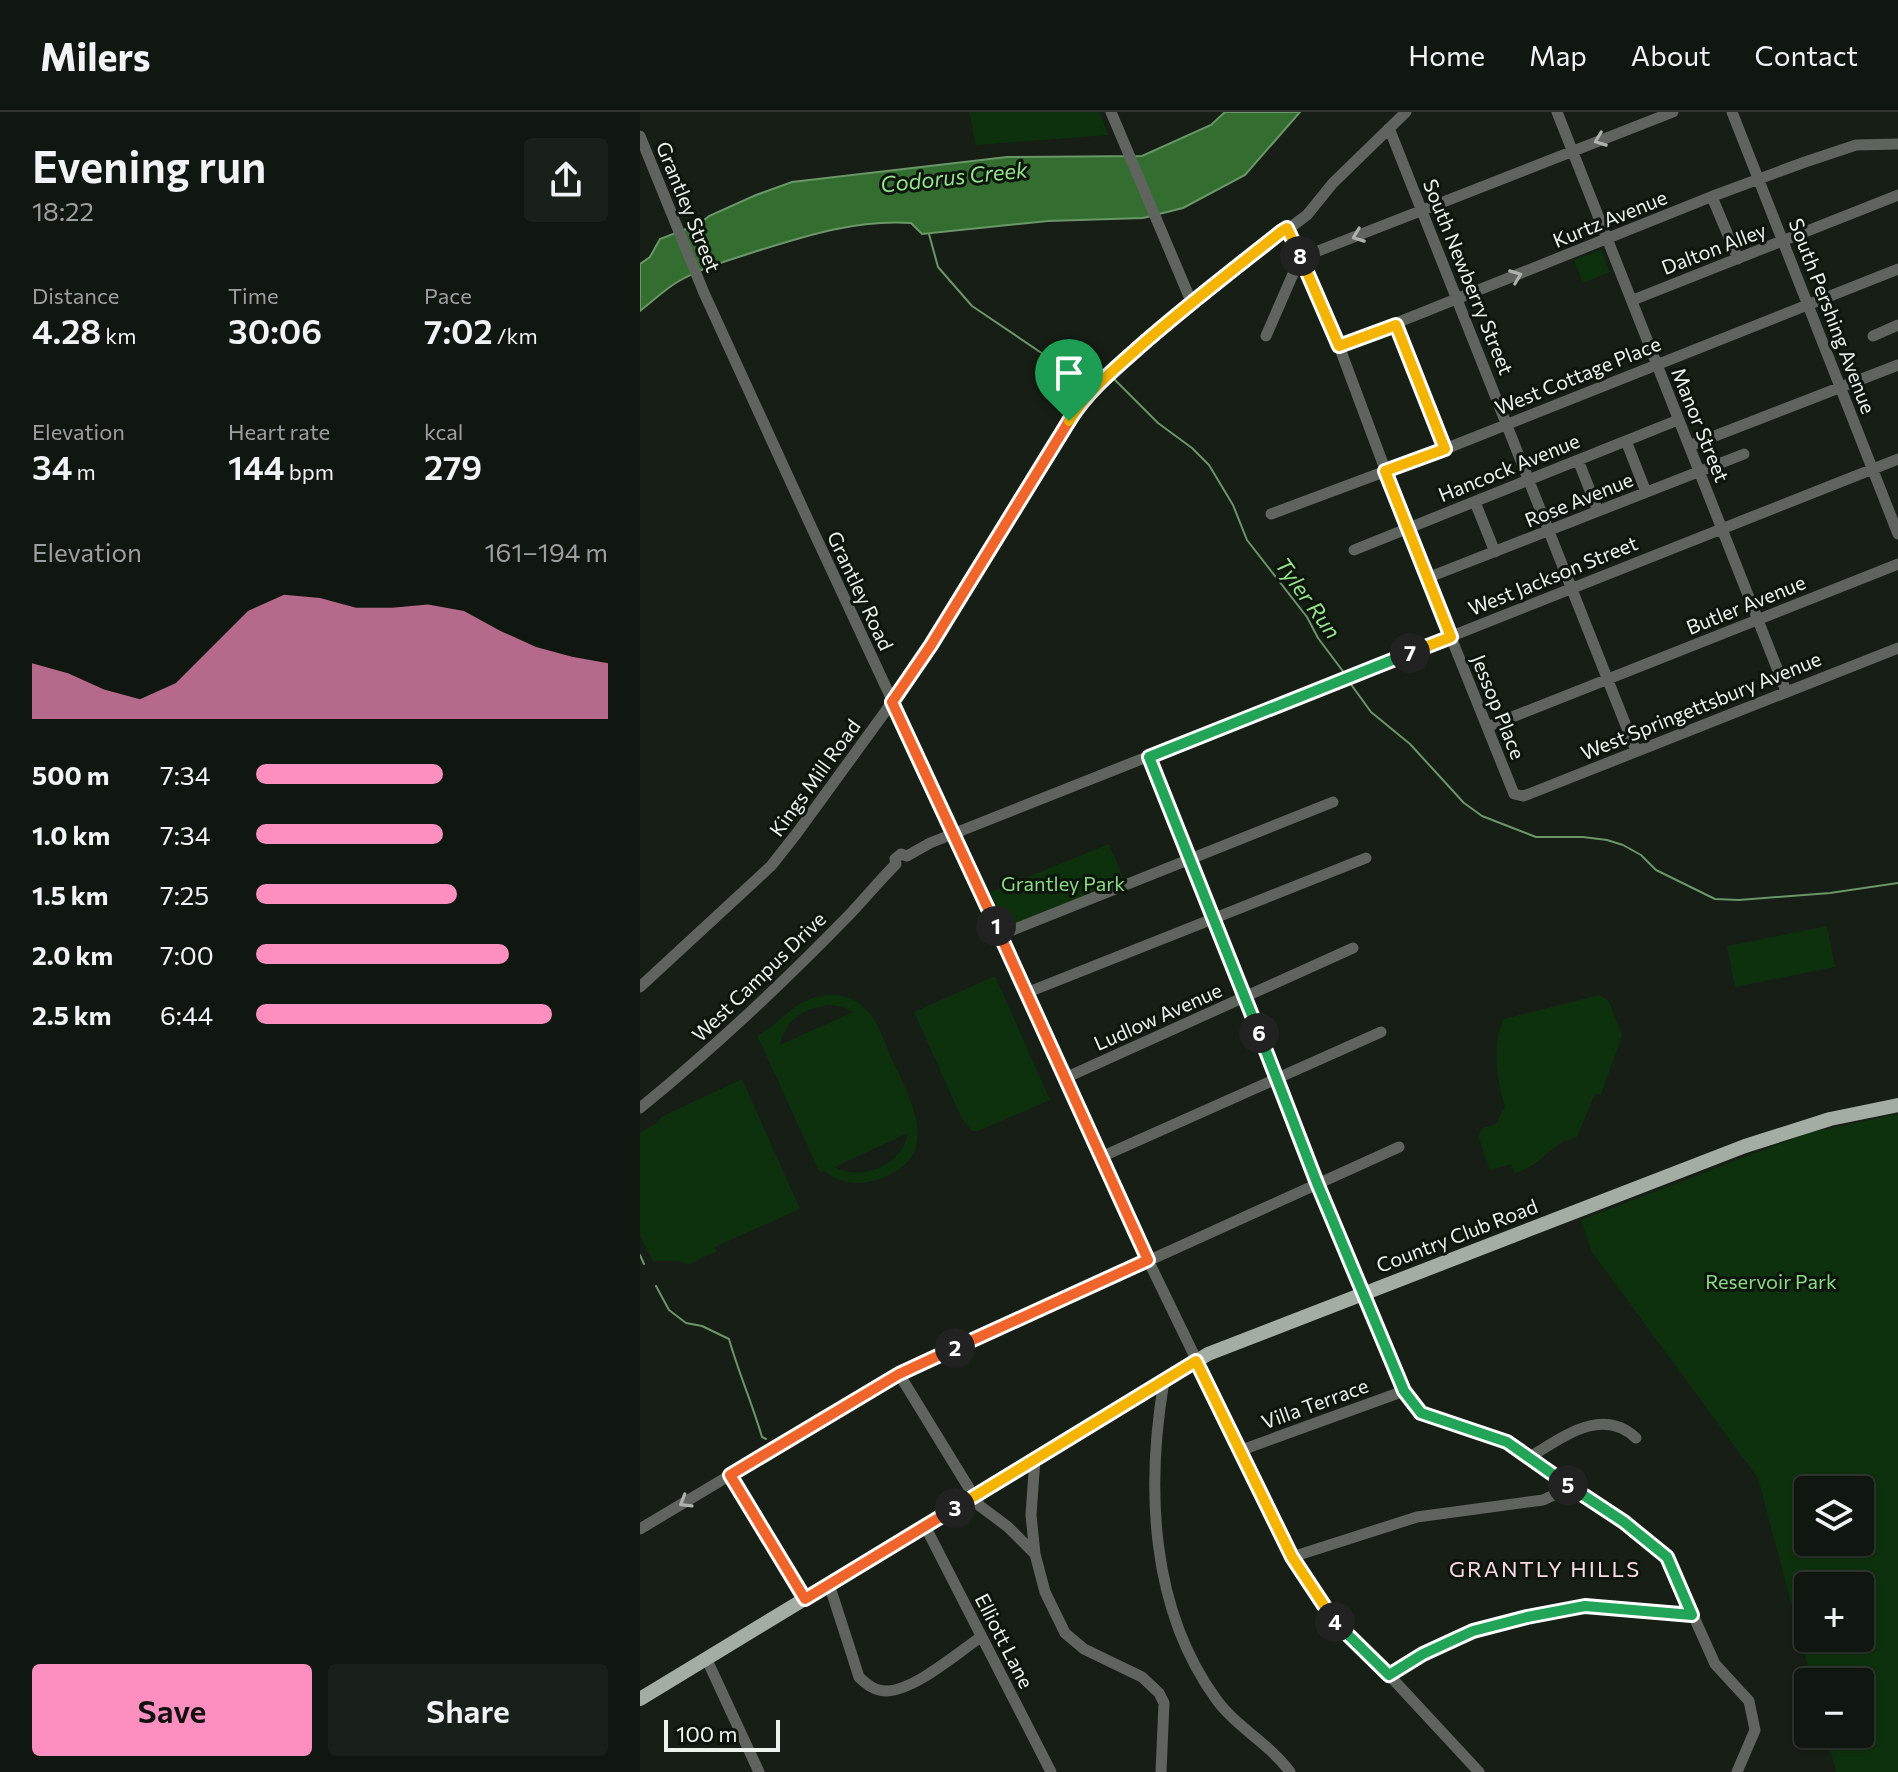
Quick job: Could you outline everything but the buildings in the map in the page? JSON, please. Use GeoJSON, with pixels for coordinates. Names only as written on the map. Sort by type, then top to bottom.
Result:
{"type":"FeatureCollection","features":[{"type":"Feature","properties":{"kind":"main road","name":"Country Club Road"},"geometry":{"type":"LineString","coordinates":[[640,1700],[1208,1354],[1788,1131],[1898,1105]]}},
{"type":"Feature","properties":{"kind":"street"},"geometry":{"type":"LineString","coordinates":[[1111,112],[1191,301]]}},
{"type":"Feature","properties":{"kind":"street","name":"Kings Mill Road"},"geometry":{"type":"LineString","coordinates":[[640,987],[771,866],[892,702],[939,632],[1075,411],[1117,366],[1191,301],[1307,215],[1333,183],[1406,112]]}},
{"type":"Feature","properties":{"kind":"street","name":"Manor Street"},"geometry":{"type":"LineString","coordinates":[[1557,112],[1786,691]]}},
{"type":"Feature","properties":{"kind":"street"},"geometry":{"type":"LineString","coordinates":[[1266,336],[1300,258],[1673,112]]}},
{"type":"Feature","properties":{"kind":"street","name":"South Pershing Avenue"},"geometry":{"type":"LineString","coordinates":[[1732,112],[1898,534]]}},
{"type":"Feature","properties":{"kind":"street","name":"South Newberry Street"},"geometry":{"type":"LineString","coordinates":[[1389,128],[1636,751]]}},
{"type":"Feature","properties":{"kind":"street","name":"Grantley Street"},"geometry":{"type":"LineString","coordinates":[[640,136],[704,293]]}},
{"type":"Feature","properties":{"kind":"street","name":"Kurtz Avenue"},"geometry":{"type":"LineString","coordinates":[[1339,346],[1758,180],[1856,145],[1898,144]]}},
{"type":"Feature","properties":{"kind":"street","name":"Dalton Alley"},"geometry":{"type":"LineString","coordinates":[[1633,300],[1898,195]]}},
{"type":"Feature","properties":{"kind":"street"},"geometry":{"type":"LineString","coordinates":[[1712,197],[1738,259]]}},
{"type":"Feature","properties":{"kind":"street"},"geometry":{"type":"LineString","coordinates":[[1295,244],[1307,215]]}},
{"type":"Feature","properties":{"kind":"street","name":"Jessop Place"},"geometry":{"type":"LineString","coordinates":[[1287,228],[1339,346],[1511,790],[1518,796]]}},
{"type":"Feature","properties":{"kind":"street","name":"West Cottage Place"},"geometry":{"type":"LineString","coordinates":[[1271,514],[1445,449],[1898,269]]}},
{"type":"Feature","properties":{"kind":"street","name":"Grantley Road"},"geometry":{"type":"LineString","coordinates":[[704,293],[1148,1260],[1292,1557],[1337,1624],[1479,1772]]}},
{"type":"Feature","properties":{"kind":"street"},"geometry":{"type":"LineString","coordinates":[[1396,325],[1445,449]]}},
{"type":"Feature","properties":{"kind":"street"},"geometry":{"type":"LineString","coordinates":[[1873,336],[1898,325]]}},
{"type":"Feature","properties":{"kind":"street"},"geometry":{"type":"LineString","coordinates":[[1689,446],[1898,365]]}},
{"type":"Feature","properties":{"kind":"street","name":"Hancock Avenue"},"geometry":{"type":"LineString","coordinates":[[1354,550],[1678,420]]}},
{"type":"Feature","properties":{"kind":"street"},"geometry":{"type":"LineString","coordinates":[[1626,441],[1646,492]]}},
{"type":"Feature","properties":{"kind":"street","name":"Rose Avenue"},"geometry":{"type":"LineString","coordinates":[[1427,578],[1744,454]]}},
{"type":"Feature","properties":{"kind":"street","name":"West Jackson Street"},"geometry":{"type":"LineString","coordinates":[[954,833],[1898,459]]}},
{"type":"Feature","properties":{"kind":"street"},"geometry":{"type":"LineString","coordinates":[[1578,460],[1598,511]]}},
{"type":"Feature","properties":{"kind":"street"},"geometry":{"type":"LineString","coordinates":[[1475,502],[1495,552]]}},
{"type":"Feature","properties":{"kind":"street","name":"Butler Avenue"},"geometry":{"type":"LineString","coordinates":[[1487,727],[1898,564]]}},
{"type":"Feature","properties":{"kind":"street","name":"West Springettsbury Avenue"},"geometry":{"type":"LineString","coordinates":[[1518,796],[1898,648]]}},
{"type":"Feature","properties":{"kind":"street"},"geometry":{"type":"LineString","coordinates":[[1149,757],[1317,1183],[1404,1391],[1421,1413],[1507,1442],[1624,1522],[1667,1557],[1715,1664],[1749,1701],[1755,1730],[1737,1772]]}},
{"type":"Feature","properties":{"kind":"street"},"geometry":{"type":"LineString","coordinates":[[1000,935],[1333,802]]}},
{"type":"Feature","properties":{"kind":"street","name":"West Campus Drive"},"geometry":{"type":"LineString","coordinates":[[640,1108],[735,1026],[841,923],[896,864],[902,865],[907,856],[954,833]]}},
{"type":"Feature","properties":{"kind":"street"},"geometry":{"type":"LineString","coordinates":[[1026,993],[1366,858]]}},
{"type":"Feature","properties":{"kind":"street","name":"Ludlow Avenue"},"geometry":{"type":"LineString","coordinates":[[1065,1078],[1353,948]]}},
{"type":"Feature","properties":{"kind":"street"},"geometry":{"type":"LineString","coordinates":[[1101,1157],[1381,1032]]}},
{"type":"Feature","properties":{"kind":"street"},"geometry":{"type":"LineString","coordinates":[[640,1529],[899,1374],[1399,1147]]}},
{"type":"Feature","properties":{"kind":"street"},"geometry":{"type":"LineString","coordinates":[[899,1374],[973,1497],[1035,1554]]}},
{"type":"Feature","properties":{"kind":"street"},"geometry":{"type":"LineString","coordinates":[[1164,1381],[1153,1462],[1154,1498],[1172,1615],[1185,1650],[1217,1702],[1280,1758],[1290,1772]]}},
{"type":"Feature","properties":{"kind":"street","name":"Villa Terrace"},"geometry":{"type":"LineString","coordinates":[[1239,1451],[1404,1391]]}},
{"type":"Feature","properties":{"kind":"street"},"geometry":{"type":"LineString","coordinates":[[1528,1458],[1583,1426],[1614,1424],[1636,1438]]}},
{"type":"Feature","properties":{"kind":"street"},"geometry":{"type":"LineString","coordinates":[[1035,1458],[1031,1515],[1035,1554],[1045,1592],[1065,1633],[1084,1649],[1142,1677],[1159,1693],[1164,1703],[1160,1771]]}},
{"type":"Feature","properties":{"kind":"street"},"geometry":{"type":"LineString","coordinates":[[730,1475],[805,1599]]}},
{"type":"Feature","properties":{"kind":"street"},"geometry":{"type":"LineString","coordinates":[[1292,1557],[1417,1517],[1543,1500],[1571,1487]]}},
{"type":"Feature","properties":{"kind":"street","name":"Elliott Lane"},"geometry":{"type":"LineString","coordinates":[[925,1526],[1051,1772]]}},
{"type":"Feature","properties":{"kind":"street"},"geometry":{"type":"LineString","coordinates":[[829,1584],[859,1677],[871,1688],[884,1691],[911,1684],[981,1637]]}},
{"type":"Feature","properties":{"kind":"street"},"geometry":{"type":"LineString","coordinates":[[1389,1675],[1423,1654],[1473,1631],[1527,1617],[1585,1606],[1692,1615]]}},
{"type":"Feature","properties":{"kind":"street"},"geometry":{"type":"LineString","coordinates":[[707,1660],[758,1772]]}},
{"type":"Feature","properties":{"kind":"green space"},"geometry":{"type":"Polygon","coordinates":[[[969,112],[1100,112],[1108,135],[976,145],[969,112]]]}},
{"type":"Feature","properties":{"kind":"green space"},"geometry":{"type":"Polygon","coordinates":[[[1601,250],[1610,272],[1583,283],[1574,260],[1601,250]]]}},
{"type":"Feature","properties":{"kind":"green space","name":"Grantley Park"},"geometry":{"type":"Polygon","coordinates":[[[1109,844],[1123,877],[1122,882],[1005,928],[991,892],[1109,844]]]}},
{"type":"Feature","properties":{"kind":"green space"},"geometry":{"type":"Polygon","coordinates":[[[1827,926],[1835,967],[1735,987],[1727,946],[1827,926]]]}},
{"type":"Feature","properties":{"kind":"green space"},"geometry":{"type":"Polygon","coordinates":[[[995,976],[1050,1100],[972,1131],[962,1119],[914,1012],[995,976]]]}},
{"type":"Feature","properties":{"kind":"green space"},"geometry":{"type":"Polygon","coordinates":[[[1599,995],[1608,1000],[1622,1035],[1601,1095],[1595,1094],[1577,1137],[1561,1143],[1521,1171],[1514,1173],[1511,1164],[1490,1170],[1478,1136],[1483,1128],[1496,1124],[1505,1106],[1497,1062],[1498,1040],[1504,1019],[1599,995]]]}},
{"type":"Feature","properties":{"kind":"green space"},"geometry":{"type":"Polygon","coordinates":[[[844,996],[866,1009],[879,1028],[914,1109],[917,1143],[911,1158],[898,1170],[876,1180],[848,1182],[824,1171],[820,1173],[757,1035],[796,1006],[814,998],[844,996]],[[829,1005],[797,1017],[786,1029],[780,1045],[853,1012],[829,1005]],[[908,1133],[835,1167],[857,1173],[880,1168],[898,1154],[908,1133]]]}},
{"type":"Feature","properties":{"kind":"green space"},"geometry":{"type":"Polygon","coordinates":[[[742,1079],[800,1209],[715,1247],[717,1251],[688,1265],[680,1261],[653,1261],[640,1235],[640,1133],[661,1117],[742,1079]]]}},
{"type":"Feature","properties":{"kind":"green space","name":"Reservoir Park"},"geometry":{"type":"Polygon","coordinates":[[[1898,1114],[1898,1772],[1836,1772],[1830,1748],[1874,1748],[1874,1668],[1808,1668],[1804,1652],[1874,1652],[1874,1572],[1794,1572],[1794,1614],[1758,1478],[1592,1252],[1581,1220],[1807,1133],[1898,1114]]]}},
{"type":"Feature","properties":{"kind":"water","name":"Codorus Creek"},"geometry":{"type":"Polygon","coordinates":[[[1225,112],[1300,112],[1245,175],[1183,208],[1143,218],[1048,221],[922,234],[911,223],[851,226],[792,240],[706,268],[674,284],[640,311],[640,264],[650,257],[660,239],[792,182],[1007,157],[1142,156],[1211,125],[1225,112]]]}},
{"type":"Feature","properties":{"kind":"waterway","name":"Tyler Run"},"geometry":{"type":"LineString","coordinates":[[929,234],[938,267],[972,306],[1046,356],[1095,365],[1108,373]]}},
{"type":"Feature","properties":{"kind":"waterway","name":"Tyler Run"},"geometry":{"type":"LineString","coordinates":[[1112,377],[1158,423],[1209,465],[1233,505],[1247,540],[1307,617],[1318,638],[1345,674]]}},
{"type":"Feature","properties":{"kind":"waterway","name":"Tyler Run"},"geometry":{"type":"LineString","coordinates":[[1350,683],[1371,712],[1410,744],[1464,803],[1482,816],[1536,837],[1583,837],[1623,845],[1641,855],[1656,870],[1715,899],[1830,893],[1898,883]]}},
{"type":"Feature","properties":{"kind":"waterway"},"geometry":{"type":"LineString","coordinates":[[640,1255],[644,1264]]}},
{"type":"Feature","properties":{"kind":"waterway"},"geometry":{"type":"LineString","coordinates":[[656,1286],[669,1310],[686,1323],[702,1326],[729,1339],[762,1437],[766,1439]]}},
{"type":"Feature","properties":{"kind":"district","name":"GRANTLY HILLS"},"geometry":{"type":"Point","coordinates":[1545,1569]}},
{"type":"Feature","properties":{"kind":"route"},"geometry":{"type":"LineString","coordinates":[[1287,228],[1339,346],[1396,325],[1445,449],[1385,471],[1451,637],[1149,757],[1317,1183],[1404,1391],[1421,1413],[1507,1442],[1624,1522],[1667,1557],[1692,1615],[1585,1606],[1527,1617],[1473,1631],[1423,1654],[1389,1675],[1337,1624],[1292,1557],[1196,1361],[805,1599],[730,1475],[899,1374],[1148,1260],[892,702],[931,645],[1069,421],[1106,377],[1191,301],[1287,228]]}}]}
